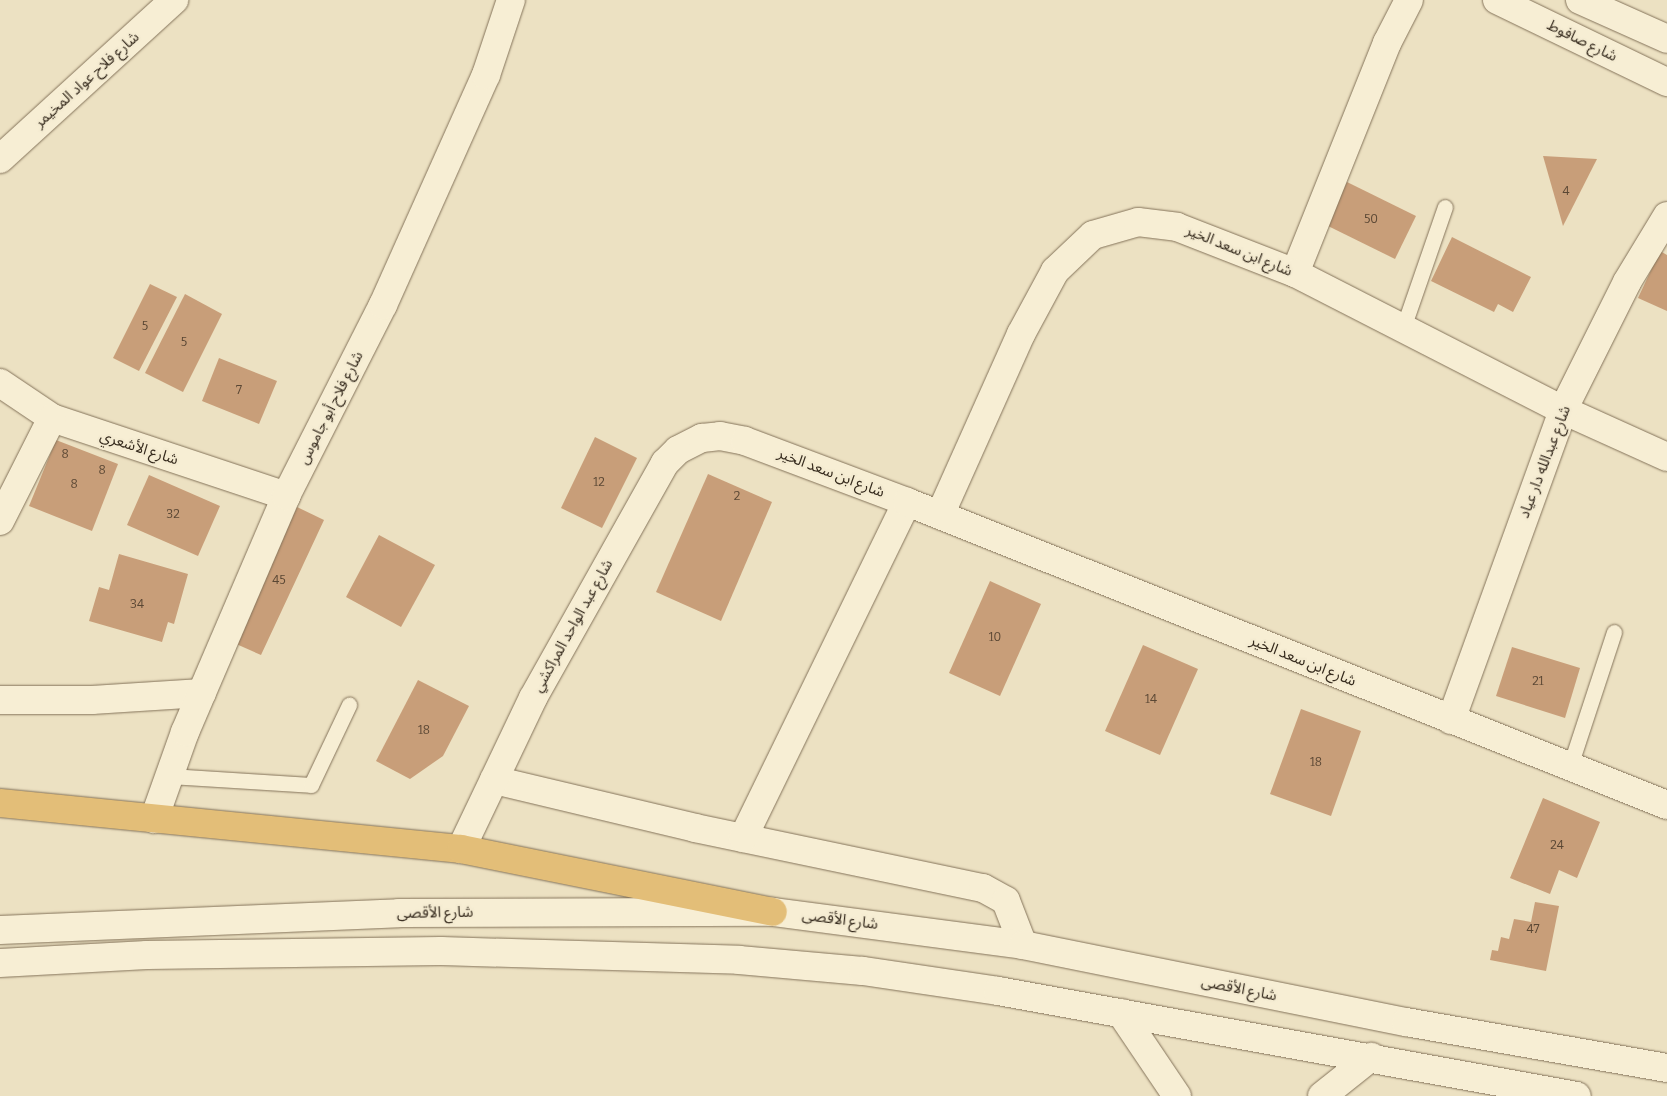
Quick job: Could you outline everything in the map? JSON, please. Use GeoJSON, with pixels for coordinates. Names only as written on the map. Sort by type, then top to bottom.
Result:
{"type":"FeatureCollection","features":[{"type":"Feature","properties":{"kind":"highway"},"geometry":{"type":"LineString","coordinates":[[0,804],[461,849],[773,912]]}},
{"type":"Feature","properties":{"kind":"street","name":"شارع فلاح عواد المخيمر"},"geometry":{"type":"LineString","coordinates":[[0,159],[174,0]]}},
{"type":"Feature","properties":{"kind":"street","name":"شارع فلاح أبو جاموس"},"geometry":{"type":"LineString","coordinates":[[154,819],[202,693],[286,496],[395,279],[486,76],[511,0]]}},
{"type":"Feature","properties":{"kind":"street"},"geometry":{"type":"LineString","coordinates":[[1295,273],[1387,43],[1409,0]]}},
{"type":"Feature","properties":{"kind":"street","name":"شارع صافوط"},"geometry":{"type":"LineString","coordinates":[[1497,0],[1667,82]]}},
{"type":"Feature","properties":{"kind":"street"},"geometry":{"type":"LineString","coordinates":[[1580,0],[1667,39]]}},
{"type":"Feature","properties":{"kind":"street","name":"شارع عبدالله دار عياد"},"geometry":{"type":"LineString","coordinates":[[1451,720],[1563,410],[1627,282],[1667,216]]}},
{"type":"Feature","properties":{"kind":"street","name":"شارع ابن سعد الخير"},"geometry":{"type":"LineString","coordinates":[[940,515],[1021,334],[1055,271],[1093,235],[1138,222],[1177,227],[1295,273],[1563,410],[1667,458]]}},
{"type":"Feature","properties":{"kind":"street","name":"شارع الأشعري"},"geometry":{"type":"LineString","coordinates":[[0,383],[52,418],[286,496]]}},
{"type":"Feature","properties":{"kind":"street"},"geometry":{"type":"LineString","coordinates":[[0,521],[52,418]]}},
{"type":"Feature","properties":{"kind":"street","name":"شارع ابن سعد الخير"},"geometry":{"type":"LineString","coordinates":[[720,436],[744,441],[907,502],[1667,806]]}},
{"type":"Feature","properties":{"kind":"street","name":"شارع عبد الواحد المراكشي"},"geometry":{"type":"LineString","coordinates":[[461,849],[533,698],[665,463],[678,450],[702,438],[720,436]]}},
{"type":"Feature","properties":{"kind":"street"},"geometry":{"type":"LineString","coordinates":[[743,838],[907,502]]}},
{"type":"Feature","properties":{"kind":"street"},"geometry":{"type":"LineString","coordinates":[[0,700],[92,700],[202,693]]}},
{"type":"Feature","properties":{"kind":"street"},"geometry":{"type":"LineString","coordinates":[[494,780],[743,838],[983,888],[1006,901],[1023,945]]}},
{"type":"Feature","properties":{"kind":"street","name":"شارع الأقصى"},"geometry":{"type":"LineString","coordinates":[[0,930],[399,913],[773,912],[1023,945],[1406,1022],[1667,1068]]}},
{"type":"Feature","properties":{"kind":"street"},"geometry":{"type":"LineString","coordinates":[[0,963],[147,955],[441,951],[739,960],[863,971],[1121,1013],[1577,1096]]}},
{"type":"Feature","properties":{"kind":"street"},"geometry":{"type":"LineString","coordinates":[[1121,1013],[1177,1096]]}},
{"type":"Feature","properties":{"kind":"street"},"geometry":{"type":"LineString","coordinates":[[1322,1096],[1371,1057]]}},
{"type":"Feature","properties":{"kind":"lane"},"geometry":{"type":"LineString","coordinates":[[1403,328],[1445,207]]}},
{"type":"Feature","properties":{"kind":"lane"},"geometry":{"type":"LineString","coordinates":[[1570,766],[1614,632]]}},
{"type":"Feature","properties":{"kind":"lane"},"geometry":{"type":"LineString","coordinates":[[170,776],[312,786],[349,705]]}},
{"type":"Feature","properties":{"kind":"building"},"geometry":{"type":"Polygon","coordinates":[[[1543,156],[1597,159],[1563,226],[1543,156]]]}},
{"type":"Feature","properties":{"kind":"building"},"geometry":{"type":"Polygon","coordinates":[[[1347,182],[1416,216],[1395,259],[1326,225],[1347,182]]]}},
{"type":"Feature","properties":{"kind":"building"},"geometry":{"type":"Polygon","coordinates":[[[1452,237],[1531,277],[1513,312],[1498,304],[1494,312],[1431,281],[1452,237]]]}},
{"type":"Feature","properties":{"kind":"building"},"geometry":{"type":"Polygon","coordinates":[[[1660,251],[1667,255],[1667,311],[1638,298],[1660,251]]]}},
{"type":"Feature","properties":{"kind":"building"},"geometry":{"type":"Polygon","coordinates":[[[150,284],[177,297],[139,371],[113,358],[150,284]]]}},
{"type":"Feature","properties":{"kind":"building"},"geometry":{"type":"Polygon","coordinates":[[[185,294],[222,314],[183,392],[145,373],[185,294]]]}},
{"type":"Feature","properties":{"kind":"building"},"geometry":{"type":"Polygon","coordinates":[[[219,358],[277,381],[259,424],[202,401],[219,358]]]}},
{"type":"Feature","properties":{"kind":"building"},"geometry":{"type":"Polygon","coordinates":[[[595,437],[637,458],[602,528],[561,508],[595,437]]]}},
{"type":"Feature","properties":{"kind":"building"},"geometry":{"type":"Polygon","coordinates":[[[56,440],[118,464],[92,531],[29,506],[56,440]]]}},
{"type":"Feature","properties":{"kind":"building"},"geometry":{"type":"Polygon","coordinates":[[[708,474],[772,502],[721,621],[656,592],[708,474]]]}},
{"type":"Feature","properties":{"kind":"building"},"geometry":{"type":"Polygon","coordinates":[[[149,475],[220,506],[198,556],[127,525],[149,475]]]}},
{"type":"Feature","properties":{"kind":"building"},"geometry":{"type":"Polygon","coordinates":[[[297,507],[324,520],[261,655],[234,643],[297,507]]]}},
{"type":"Feature","properties":{"kind":"building"},"geometry":{"type":"Polygon","coordinates":[[[379,535],[435,565],[401,627],[346,597],[379,535]]]}},
{"type":"Feature","properties":{"kind":"building"},"geometry":{"type":"Polygon","coordinates":[[[119,554],[188,574],[174,624],[168,622],[162,642],[89,621],[99,587],[109,590],[119,554]]]}},
{"type":"Feature","properties":{"kind":"building"},"geometry":{"type":"Polygon","coordinates":[[[990,581],[1041,604],[1000,696],[949,673],[990,581]]]}},
{"type":"Feature","properties":{"kind":"building"},"geometry":{"type":"Polygon","coordinates":[[[1143,645],[1198,669],[1160,755],[1105,731],[1143,645]]]}},
{"type":"Feature","properties":{"kind":"building"},"geometry":{"type":"Polygon","coordinates":[[[1512,647],[1580,668],[1565,718],[1496,696],[1512,647]]]}},
{"type":"Feature","properties":{"kind":"building"},"geometry":{"type":"Polygon","coordinates":[[[418,680],[469,706],[443,756],[410,779],[376,761],[418,680]]]}},
{"type":"Feature","properties":{"kind":"building"},"geometry":{"type":"Polygon","coordinates":[[[1301,709],[1361,731],[1331,816],[1270,794],[1301,709]]]}},
{"type":"Feature","properties":{"kind":"building"},"geometry":{"type":"Polygon","coordinates":[[[1543,798],[1600,822],[1577,878],[1559,870],[1550,894],[1510,878],[1543,798]]]}},
{"type":"Feature","properties":{"kind":"building"},"geometry":{"type":"Polygon","coordinates":[[[1535,902],[1559,906],[1546,971],[1490,960],[1492,950],[1498,951],[1501,937],[1509,939],[1514,919],[1531,922],[1535,902]]]}}]}
